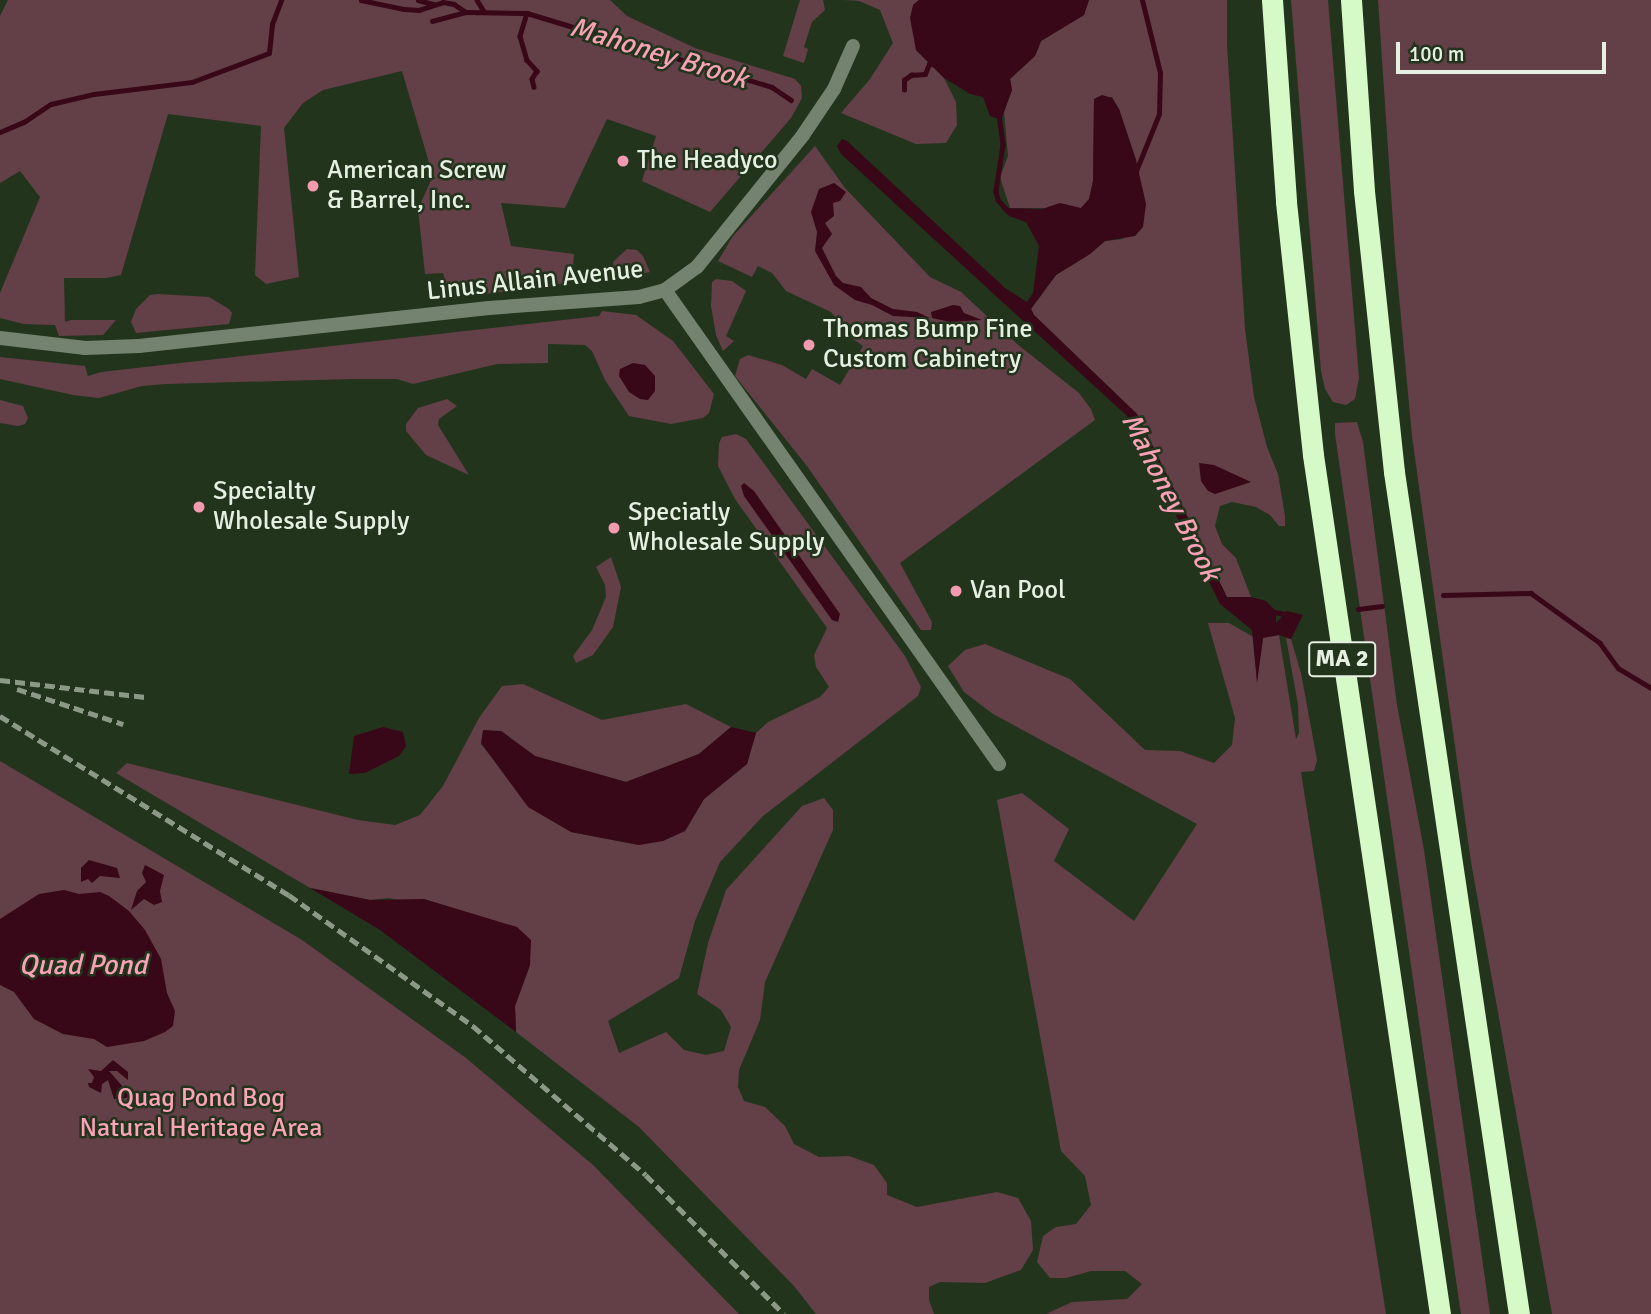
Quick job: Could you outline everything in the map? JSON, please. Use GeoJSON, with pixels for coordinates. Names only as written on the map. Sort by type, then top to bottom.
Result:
{"type":"FeatureCollection","features":[{"type":"Feature","properties":{"kind":"highway","name":"MA 2"},"geometry":{"type":"LineString","coordinates":[[1272,0],[1286,202],[1312,454],[1440,1314]]}},
{"type":"Feature","properties":{"kind":"highway"},"geometry":{"type":"LineString","coordinates":[[1351,0],[1364,191],[1394,471],[1519,1314]]}},
{"type":"Feature","properties":{"kind":"street"},"geometry":{"type":"LineString","coordinates":[[665,290],[697,267],[803,135],[834,89],[853,46]]}},
{"type":"Feature","properties":{"kind":"street","name":"Linus Allain Avenue"},"geometry":{"type":"LineString","coordinates":[[0,338],[64,346],[139,346],[489,308],[639,297],[665,290],[999,764]]}},
{"type":"Feature","properties":{"kind":"green space"},"geometry":{"type":"Polygon","coordinates":[[[8,0],[610,0],[627,16],[695,48],[795,79],[801,86],[802,98],[791,118],[710,212],[642,181],[656,136],[607,119],[565,208],[501,203],[511,246],[574,254],[572,282],[450,299],[443,273],[425,274],[418,209],[433,176],[402,71],[323,90],[303,103],[284,128],[299,277],[266,284],[255,275],[261,126],[168,114],[121,275],[106,278],[64,278],[65,322],[116,320],[103,335],[59,336],[55,325],[24,324],[0,318],[0,293],[40,197],[20,171],[0,183],[0,16],[8,0]]]}},
{"type":"Feature","properties":{"kind":"green space"},"geometry":{"type":"Polygon","coordinates":[[[800,0],[823,0],[825,10],[812,22],[804,47],[808,49],[804,63],[783,56],[800,0]]]}},
{"type":"Feature","properties":{"kind":"green space"},"geometry":{"type":"Polygon","coordinates":[[[844,0],[919,0],[913,5],[916,50],[944,78],[956,102],[957,125],[946,143],[916,144],[841,113],[870,79],[893,43],[880,10],[859,1],[844,0]]]}},
{"type":"Feature","properties":{"kind":"green space"},"geometry":{"type":"Polygon","coordinates":[[[1089,0],[1227,0],[1227,45],[1245,329],[1254,397],[1267,447],[1278,474],[1285,516],[1285,526],[1279,526],[1270,515],[1256,507],[1232,502],[1220,506],[1215,526],[1222,544],[1236,558],[1251,597],[1227,597],[1137,414],[1034,315],[1031,309],[1056,275],[1090,254],[1105,241],[1123,239],[1136,160],[1119,109],[1112,97],[1094,100],[1093,181],[1089,199],[1081,208],[1010,208],[1000,177],[1008,156],[1004,112],[1012,90],[1010,79],[1035,56],[1041,41],[1084,15],[1089,0]]]}},
{"type":"Feature","properties":{"kind":"green space"},"geometry":{"type":"Polygon","coordinates":[[[1291,0],[1328,0],[1359,378],[1355,399],[1346,405],[1333,402],[1325,389],[1321,371],[1291,0]]]}},
{"type":"Feature","properties":{"kind":"green space"},"geometry":{"type":"Polygon","coordinates":[[[1378,0],[1651,0],[1651,1314],[1552,1314],[1471,862],[1412,436],[1395,253],[1378,0]]]}},
{"type":"Feature","properties":{"kind":"green space"},"geometry":{"type":"Polygon","coordinates":[[[815,146],[845,188],[930,277],[961,292],[1017,344],[1079,393],[1091,409],[1095,420],[900,563],[932,622],[931,630],[921,630],[807,466],[735,376],[740,359],[748,355],[782,365],[806,379],[812,369],[840,385],[863,346],[850,337],[831,312],[786,291],[772,273],[758,266],[752,277],[718,261],[733,236],[815,146]]]}},
{"type":"Feature","properties":{"kind":"green space"},"geometry":{"type":"Polygon","coordinates":[[[627,249],[637,250],[643,256],[650,272],[614,280],[613,262],[627,249]]]}},
{"type":"Feature","properties":{"kind":"green space"},"geometry":{"type":"Polygon","coordinates":[[[716,279],[732,281],[746,291],[726,336],[734,341],[723,351],[716,335],[711,306],[712,282],[716,279]]]}},
{"type":"Feature","properties":{"kind":"green space"},"geometry":{"type":"Polygon","coordinates":[[[150,295],[209,297],[232,313],[229,324],[136,333],[131,322],[136,309],[150,295]]]}},
{"type":"Feature","properties":{"kind":"green space"},"geometry":{"type":"Polygon","coordinates":[[[602,311],[636,315],[673,341],[714,394],[709,413],[703,418],[671,424],[629,416],[605,380],[592,351],[585,345],[548,344],[548,363],[497,364],[413,384],[397,379],[353,379],[166,384],[142,386],[99,398],[0,379],[0,357],[85,366],[88,376],[101,372],[599,316],[602,311]]]}},
{"type":"Feature","properties":{"kind":"green space"},"geometry":{"type":"Polygon","coordinates":[[[447,399],[457,406],[439,419],[438,425],[469,475],[426,455],[406,431],[406,424],[418,408],[447,399]]]}},
{"type":"Feature","properties":{"kind":"green space"},"geometry":{"type":"Polygon","coordinates":[[[0,400],[23,406],[28,418],[25,424],[18,426],[0,423],[0,400]]]}},
{"type":"Feature","properties":{"kind":"green space"},"geometry":{"type":"Polygon","coordinates":[[[1357,422],[1363,442],[1397,705],[1424,850],[1490,1314],[1461,1314],[1335,434],[1335,423],[1357,422]]]}},
{"type":"Feature","properties":{"kind":"green space"},"geometry":{"type":"Polygon","coordinates":[[[736,434],[746,439],[905,656],[921,687],[918,696],[763,816],[720,862],[695,921],[679,978],[608,1021],[619,1053],[666,1032],[684,1050],[706,1055],[724,1051],[731,1027],[721,1010],[697,994],[708,943],[726,890],[802,806],[824,798],[833,810],[833,830],[765,982],[760,1020],[739,1070],[738,1087],[744,1101],[765,1107],[785,1126],[794,1144],[819,1157],[849,1156],[874,1165],[887,1183],[887,1195],[917,1207],[997,1192],[1018,1198],[1031,1221],[1033,1250],[1021,1270],[985,1283],[940,1282],[929,1287],[929,1300],[934,1314],[816,1314],[794,1286],[639,1127],[516,1032],[515,1006],[530,965],[517,927],[389,898],[370,900],[310,888],[116,773],[127,763],[358,820],[395,825],[420,815],[443,786],[479,718],[502,686],[523,684],[602,720],[686,704],[731,727],[699,754],[626,782],[535,756],[501,731],[481,744],[509,779],[571,832],[639,845],[685,831],[704,799],[747,764],[756,733],[768,722],[820,697],[829,687],[816,667],[814,655],[827,628],[735,499],[718,466],[719,443],[722,437],[736,434]]]}},
{"type":"Feature","properties":{"kind":"green space"},"geometry":{"type":"Polygon","coordinates":[[[611,557],[621,587],[613,627],[593,655],[576,663],[573,656],[592,630],[606,597],[605,585],[596,567],[611,557]]]}},
{"type":"Feature","properties":{"kind":"green space"},"geometry":{"type":"Polygon","coordinates":[[[1208,623],[1229,623],[1255,638],[1257,680],[1263,637],[1279,635],[1296,739],[1299,733],[1298,705],[1286,638],[1291,639],[1301,673],[1317,760],[1314,771],[1301,772],[1386,1314],[1046,1314],[1072,1302],[1127,1299],[1142,1284],[1125,1271],[1091,1271],[1066,1278],[1050,1278],[1037,1262],[1043,1236],[1056,1227],[1076,1224],[1091,1205],[1085,1176],[1061,1151],[997,800],[1022,793],[1069,829],[1054,861],[1134,921],[1197,824],[993,714],[964,692],[948,666],[965,650],[985,644],[1070,679],[1145,750],[1180,751],[1214,763],[1232,745],[1235,718],[1208,623]]]}},
{"type":"Feature","properties":{"kind":"green space","name":"Quag Pond Bog Natural Heritage Area"},"geometry":{"type":"Polygon","coordinates":[[[0,761],[302,940],[466,1058],[593,1165],[739,1314],[0,1314],[0,761]]]}},
{"type":"Feature","properties":{"kind":"water"},"geometry":{"type":"Polygon","coordinates":[[[919,0],[1089,0],[1084,15],[1041,41],[1035,56],[1010,79],[1012,90],[1001,120],[990,116],[983,97],[970,94],[944,78],[916,50],[910,18],[913,5],[919,0]]]}},
{"type":"Feature","properties":{"kind":"water"},"geometry":{"type":"Polygon","coordinates":[[[1102,95],[1112,98],[1119,109],[1136,160],[1146,204],[1143,227],[1135,236],[1105,241],[1090,254],[1056,275],[1031,309],[1034,315],[1137,414],[1227,597],[1251,597],[1266,601],[1276,611],[1276,623],[1287,611],[1303,615],[1291,639],[1279,635],[1263,638],[1257,683],[1252,630],[1220,604],[1127,416],[841,154],[837,146],[842,139],[847,141],[1005,288],[1027,302],[1033,293],[1039,246],[1026,222],[1009,216],[1001,208],[1042,209],[1060,203],[1081,208],[1089,199],[1093,181],[1094,99],[1102,95]]]}},
{"type":"Feature","properties":{"kind":"water"},"geometry":{"type":"Polygon","coordinates":[[[834,183],[846,192],[840,201],[833,203],[834,216],[825,223],[832,234],[822,248],[836,276],[843,283],[861,287],[871,298],[893,309],[917,312],[930,318],[893,316],[855,300],[834,285],[815,251],[817,232],[811,212],[819,189],[834,183]]]}},
{"type":"Feature","properties":{"kind":"water"},"geometry":{"type":"Polygon","coordinates":[[[953,305],[960,306],[964,313],[982,320],[950,322],[932,318],[931,312],[953,305]]]}},
{"type":"Feature","properties":{"kind":"water"},"geometry":{"type":"Polygon","coordinates":[[[633,363],[645,365],[655,376],[655,391],[648,400],[640,399],[629,392],[619,376],[620,369],[633,363]]]}},
{"type":"Feature","properties":{"kind":"water"},"geometry":{"type":"Polygon","coordinates":[[[1199,463],[1214,465],[1251,482],[1215,494],[1208,491],[1201,481],[1199,463]]]}},
{"type":"Feature","properties":{"kind":"water"},"geometry":{"type":"Polygon","coordinates":[[[744,483],[754,491],[840,614],[838,622],[832,620],[744,496],[741,486],[744,483]]]}},
{"type":"Feature","properties":{"kind":"water"},"geometry":{"type":"Polygon","coordinates":[[[383,727],[403,732],[406,746],[399,756],[365,773],[349,774],[354,736],[383,727]]]}},
{"type":"Feature","properties":{"kind":"water"},"geometry":{"type":"Polygon","coordinates":[[[731,727],[756,733],[747,764],[704,799],[685,831],[663,841],[639,845],[571,832],[528,807],[481,743],[483,730],[501,731],[535,756],[626,782],[699,754],[731,727]]]}},
{"type":"Feature","properties":{"kind":"water"},"geometry":{"type":"Polygon","coordinates":[[[89,860],[117,868],[120,878],[100,876],[92,883],[88,879],[81,882],[81,868],[89,860]]]}},
{"type":"Feature","properties":{"kind":"water"},"geometry":{"type":"Polygon","coordinates":[[[145,865],[164,875],[160,891],[162,902],[154,905],[144,899],[131,910],[137,891],[146,882],[142,873],[145,865]]]}},
{"type":"Feature","properties":{"kind":"water"},"geometry":{"type":"Polygon","coordinates":[[[310,888],[370,900],[424,899],[517,927],[531,940],[530,965],[515,1006],[516,1032],[380,930],[310,888]]]}},
{"type":"Feature","properties":{"kind":"water","name":"Quad Pond"},"geometry":{"type":"Polygon","coordinates":[[[64,890],[79,894],[100,892],[109,896],[129,911],[145,930],[161,959],[167,993],[175,1011],[173,1026],[144,1041],[107,1047],[94,1039],[63,1034],[34,1019],[14,992],[0,985],[0,919],[39,894],[64,890]]]}},
{"type":"Feature","properties":{"kind":"water"},"geometry":{"type":"Polygon","coordinates":[[[113,1060],[128,1072],[128,1080],[117,1071],[109,1071],[130,1095],[126,1098],[114,1099],[108,1080],[102,1084],[101,1093],[89,1087],[88,1083],[92,1083],[94,1077],[88,1069],[101,1071],[113,1060]]]}},
{"type":"Feature","properties":{"kind":"waterway","name":"Mahoney Brook"},"geometry":{"type":"LineString","coordinates":[[0,132],[24,122],[51,104],[94,94],[192,82],[269,53],[272,24],[281,0]]}},
{"type":"Feature","properties":{"kind":"waterway","name":"Mahoney Brook"},"geometry":{"type":"LineString","coordinates":[[361,0],[404,9],[419,10],[443,2],[454,4],[466,12],[527,13],[772,87],[791,100]]}},
{"type":"Feature","properties":{"kind":"waterway"},"geometry":{"type":"LineString","coordinates":[[418,0],[433,4]]}},
{"type":"Feature","properties":{"kind":"waterway"},"geometry":{"type":"LineString","coordinates":[[477,0],[484,11]]}},
{"type":"Feature","properties":{"kind":"waterway"},"geometry":{"type":"LineString","coordinates":[[1136,171],[1159,114],[1160,73],[1142,0]]}},
{"type":"Feature","properties":{"kind":"waterway"},"geometry":{"type":"LineString","coordinates":[[432,21],[466,12]]}},
{"type":"Feature","properties":{"kind":"waterway"},"geometry":{"type":"LineString","coordinates":[[527,13],[520,36],[527,60],[537,71],[532,79],[534,87]]}},
{"type":"Feature","properties":{"kind":"waterway"},"geometry":{"type":"LineString","coordinates":[[904,90],[904,80],[911,75],[925,74],[929,64],[937,63]]}},
{"type":"Feature","properties":{"kind":"waterway"},"geometry":{"type":"LineString","coordinates":[[999,115],[1003,145],[996,191],[998,200],[1007,210]]}},
{"type":"Feature","properties":{"kind":"waterway","name":"Mahoney Brook"},"geometry":{"type":"LineString","coordinates":[[1443,595],[1531,593],[1600,643],[1618,668],[1651,688]]}},
{"type":"Feature","properties":{"kind":"waterway","name":"Mahoney Brook"},"geometry":{"type":"LineString","coordinates":[[1358,609],[1382,606]]}},
{"type":"Feature","properties":{"kind":"waterway","name":"Mahoney Brook"},"geometry":{"type":"LineString","coordinates":[[1270,611],[1289,615]]}},
{"type":"Feature","properties":{"kind":"railway"},"geometry":{"type":"LineString","coordinates":[[0,680],[145,697]]}},
{"type":"Feature","properties":{"kind":"railway"},"geometry":{"type":"LineString","coordinates":[[17,689],[123,724]]}},
{"type":"Feature","properties":{"kind":"railway"},"geometry":{"type":"LineString","coordinates":[[0,716],[289,895],[473,1026],[646,1175],[784,1314]]}},
{"type":"Feature","properties":{"kind":"place","name":"The Headyco"},"geometry":{"type":"Point","coordinates":[623,161]}},
{"type":"Feature","properties":{"kind":"place","name":"American Screw & Barrel, Inc."},"geometry":{"type":"Point","coordinates":[313,186]}},
{"type":"Feature","properties":{"kind":"place","name":"Thomas Bump Fine Custom Cabinetry"},"geometry":{"type":"Point","coordinates":[809,345]}},
{"type":"Feature","properties":{"kind":"place","name":"Specialty Wholesale Supply"},"geometry":{"type":"Point","coordinates":[199,507]}},
{"type":"Feature","properties":{"kind":"place","name":"Speciatly Wholesale Supply"},"geometry":{"type":"Point","coordinates":[614,528]}},
{"type":"Feature","properties":{"kind":"place","name":"Van Pool"},"geometry":{"type":"Point","coordinates":[956,591]}}]}
